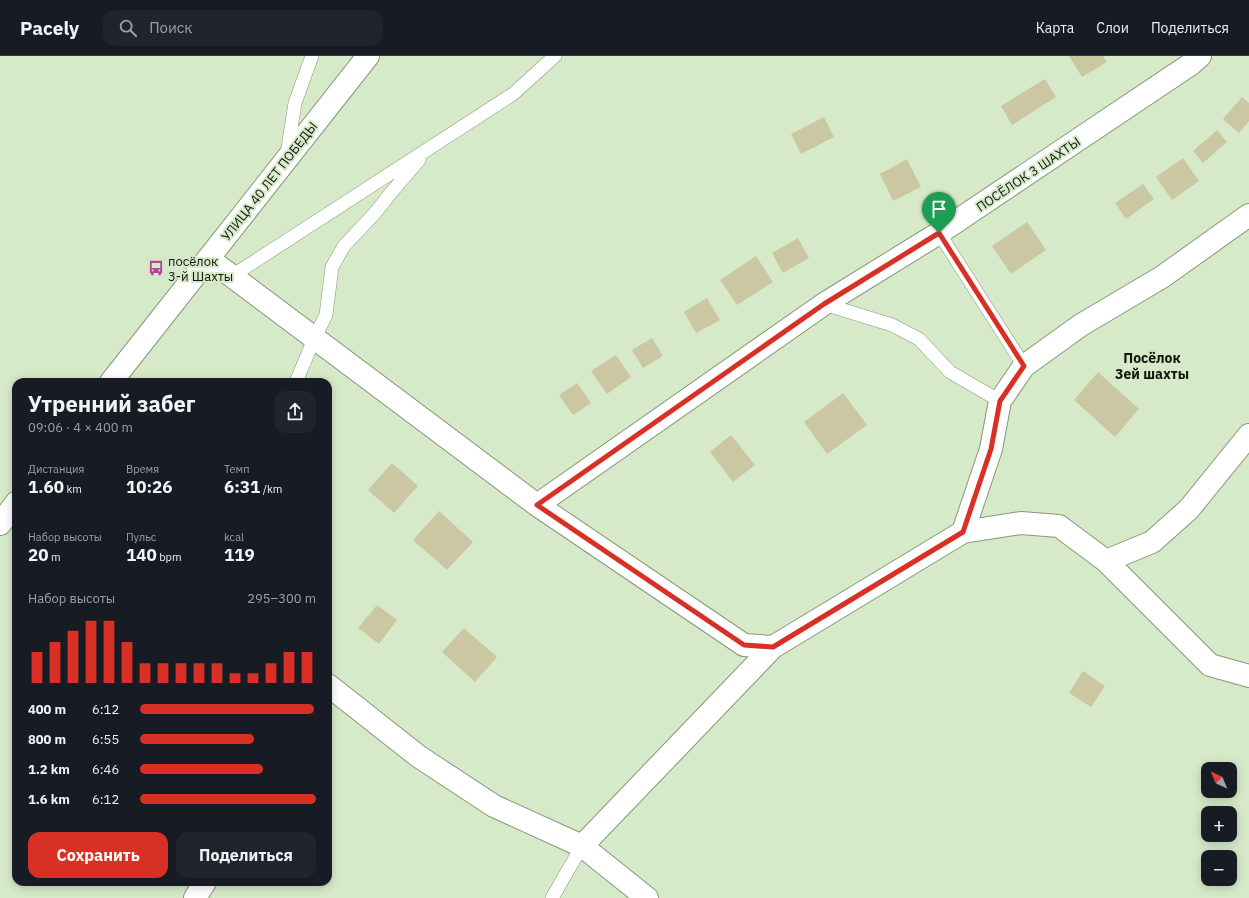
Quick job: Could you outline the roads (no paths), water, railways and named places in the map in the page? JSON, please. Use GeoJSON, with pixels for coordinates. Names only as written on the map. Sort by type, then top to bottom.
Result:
{"type":"FeatureCollection","features":[{"type":"Feature","properties":{"kind":"street","name":"УЛИЦА 40 ЛЕТ ПОБЕДЫ"},"geometry":{"type":"LineString","coordinates":[[114,378],[368,56]]}},
{"type":"Feature","properties":{"kind":"street","name":"ПОСЁЛОК 3 ШАХТЫ"},"geometry":{"type":"LineString","coordinates":[[537,505],[824,304],[939,233],[1191,64],[1200,56]]}},
{"type":"Feature","properties":{"kind":"street"},"geometry":{"type":"LineString","coordinates":[[963,532],[991,449],[1000,401],[1024,366],[1081,325],[1162,277],[1248,214]]}},
{"type":"Feature","properties":{"kind":"street"},"geometry":{"type":"LineString","coordinates":[[209,259],[537,505],[744,645],[773,647]]}},
{"type":"Feature","properties":{"kind":"street"},"geometry":{"type":"LineString","coordinates":[[1106,561],[1152,542],[1189,509],[1249,435]]}},
{"type":"Feature","properties":{"kind":"street"},"geometry":{"type":"LineString","coordinates":[[0,524],[12,508]]}},
{"type":"Feature","properties":{"kind":"street"},"geometry":{"type":"LineString","coordinates":[[582,846],[773,647],[963,532],[1021,523],[1059,526],[1106,561],[1210,666],[1249,676]]}},
{"type":"Feature","properties":{"kind":"street"},"geometry":{"type":"LineString","coordinates":[[332,688],[418,756],[494,806],[582,846],[647,898]]}},
{"type":"Feature","properties":{"kind":"street"},"geometry":{"type":"LineString","coordinates":[[195,898],[202,886]]}},
{"type":"Feature","properties":{"kind":"lane"},"geometry":{"type":"LineString","coordinates":[[286,160],[295,103],[312,56]]}},
{"type":"Feature","properties":{"kind":"lane"},"geometry":{"type":"LineString","coordinates":[[232,276],[513,94],[555,56]]}},
{"type":"Feature","properties":{"kind":"lane"},"geometry":{"type":"LineString","coordinates":[[298,378],[326,315],[332,267],[344,246],[376,213],[390,194],[429,149]]}},
{"type":"Feature","properties":{"kind":"lane"},"geometry":{"type":"LineString","coordinates":[[939,233],[1024,366]]}},
{"type":"Feature","properties":{"kind":"lane"},"geometry":{"type":"LineString","coordinates":[[824,304],[892,325],[919,339],[950,372],[1000,401]]}},
{"type":"Feature","properties":{"kind":"lane"},"geometry":{"type":"LineString","coordinates":[[552,898],[582,846]]}},
{"type":"Feature","properties":{"kind":"place","name":"посёлок 3-й Шахты"},"geometry":{"type":"Point","coordinates":[156,268]}},
{"type":"Feature","properties":{"kind":"district","name":"Посёлок 3ей шахты"},"geometry":{"type":"Point","coordinates":[1152,366]}}]}
